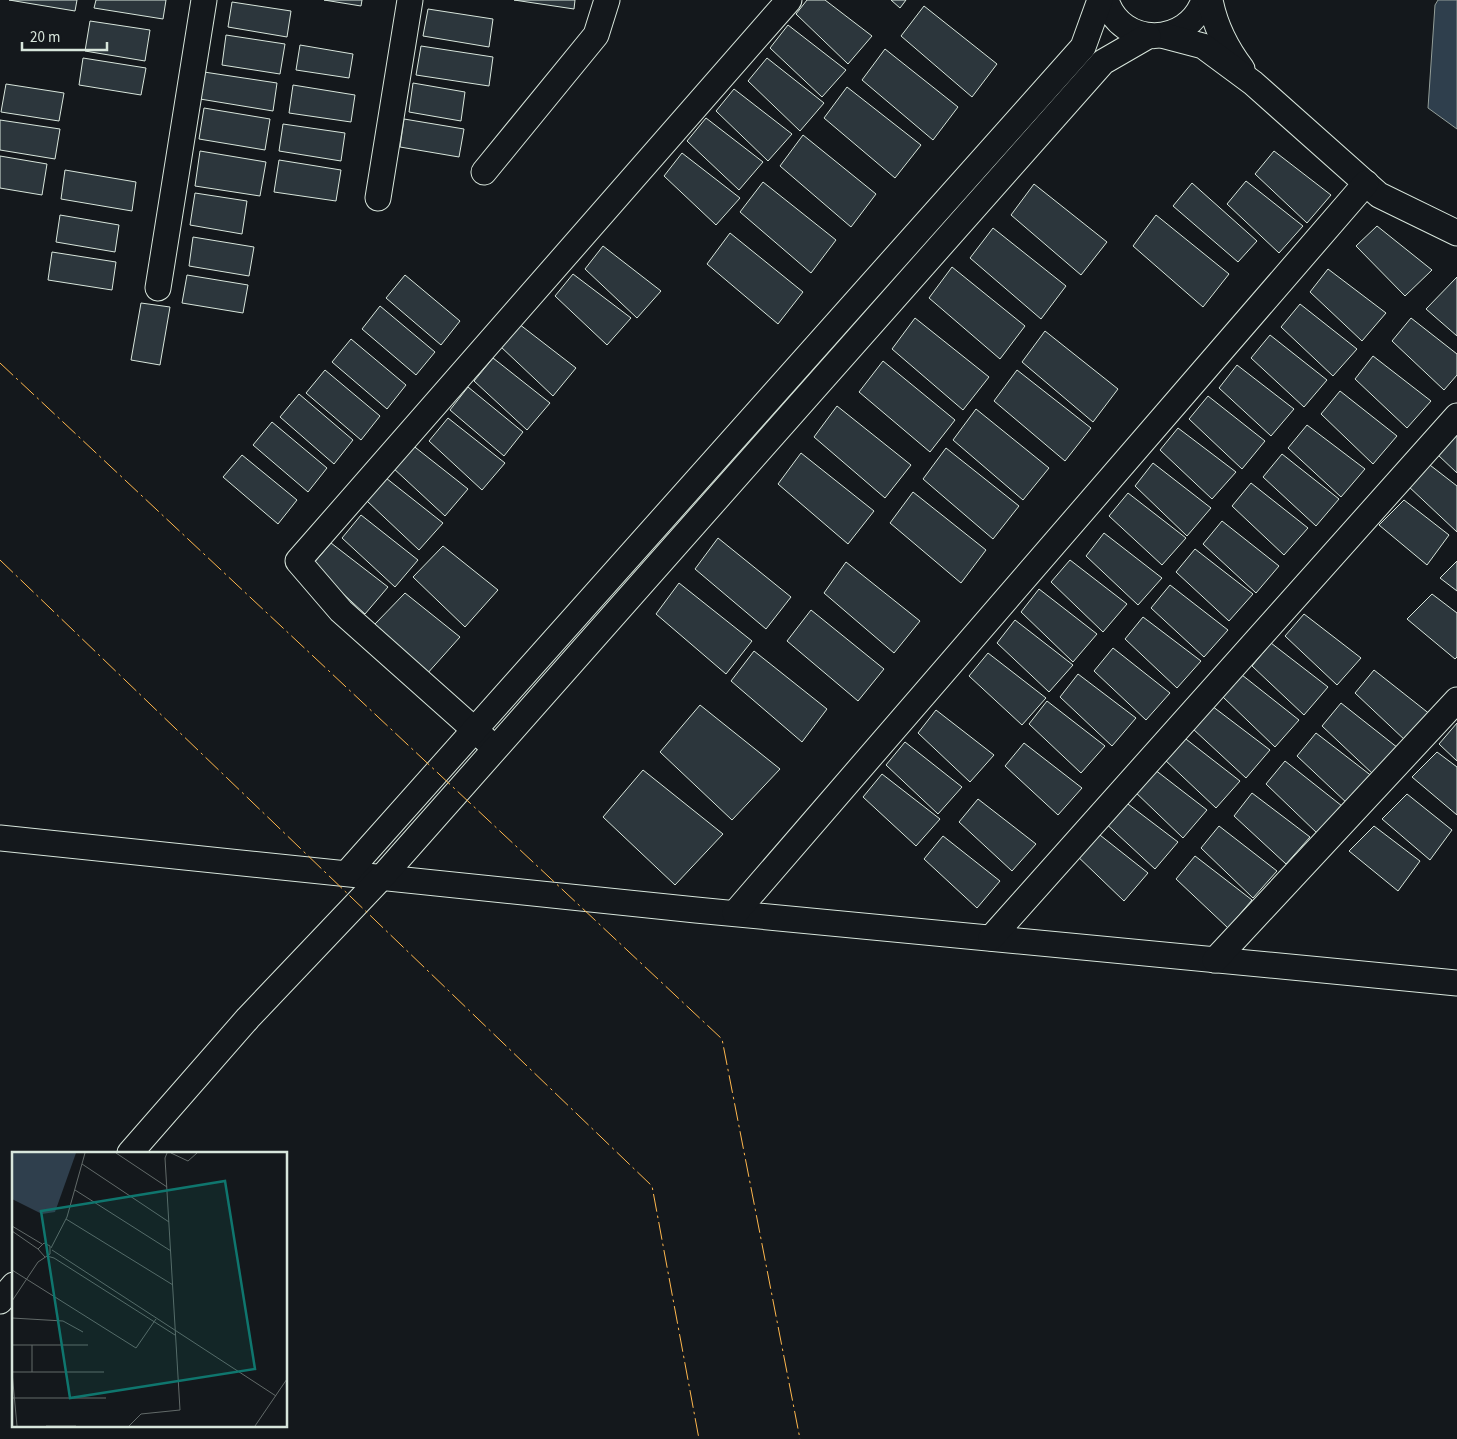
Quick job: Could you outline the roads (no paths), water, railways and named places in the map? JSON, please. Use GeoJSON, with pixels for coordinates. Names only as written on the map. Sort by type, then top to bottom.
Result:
{"type":"FeatureCollection","features":[{"type":"Feature","properties":{"kind":"street"},"geometry":{"type":"LineString","coordinates":[[158,288],[204,0]]}},
{"type":"Feature","properties":{"kind":"street"},"geometry":{"type":"LineString","coordinates":[[378,198],[410,0]]}},
{"type":"Feature","properties":{"kind":"street"},"geometry":{"type":"LineString","coordinates":[[484,172],[596,35],[606,0]]}},
{"type":"Feature","properties":{"kind":"street"},"geometry":{"type":"LineString","coordinates":[[495,748],[340,611],[298,561],[789,0]]}},
{"type":"Feature","properties":{"kind":"street"},"geometry":{"type":"LineString","coordinates":[[347,873],[1083,47],[1100,0]]}},
{"type":"Feature","properties":{"kind":"street"},"geometry":{"type":"LineString","coordinates":[[1106,0],[1108,7],[1119,22],[1134,32],[1203,46],[1252,83],[1379,195],[1457,232]]}},
{"type":"Feature","properties":{"kind":"street"},"geometry":{"type":"LineString","coordinates":[[131,1152],[248,1018],[382,877],[1103,62],[1156,36],[1179,31],[1193,20],[1204,0]]}},
{"type":"Feature","properties":{"kind":"street"},"geometry":{"type":"LineString","coordinates":[[1210,0],[1214,21],[1232,56],[1252,83]]}},
{"type":"Feature","properties":{"kind":"street"},"geometry":{"type":"LineString","coordinates":[[735,913],[1366,184]]}},
{"type":"Feature","properties":{"kind":"street"},"geometry":{"type":"LineString","coordinates":[[991,938],[1457,416]]}},
{"type":"Feature","properties":{"kind":"street"},"geometry":{"type":"LineString","coordinates":[[1215,960],[1457,700]]}},
{"type":"Feature","properties":{"kind":"street"},"geometry":{"type":"LineString","coordinates":[[0,838],[735,913],[1457,983]]}},
{"type":"Feature","properties":{"kind":"street"},"geometry":{"type":"LineString","coordinates":[[0,1301],[12,1287]]}},
{"type":"Feature","properties":{"kind":"water"},"geometry":{"type":"Polygon","coordinates":[[[1438,0],[1457,0],[1457,129],[1428,108],[1435,5],[1438,0]]]}}]}
